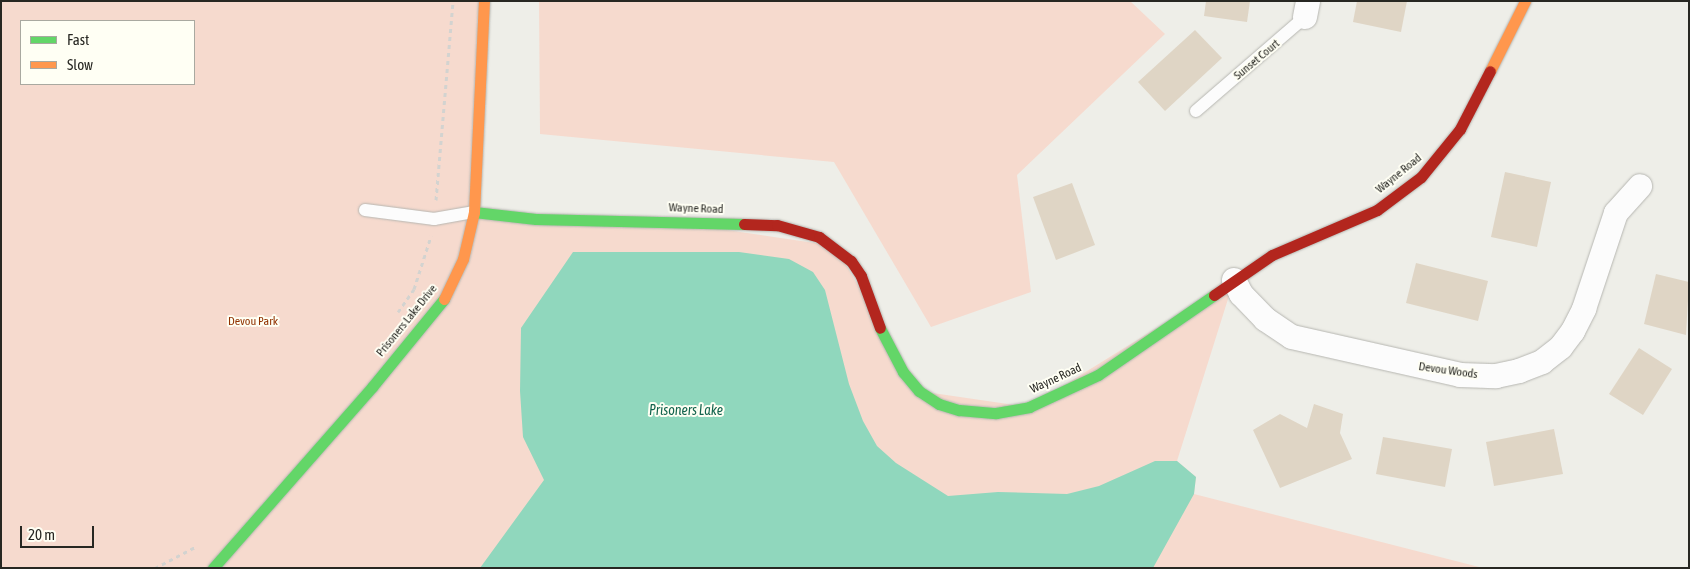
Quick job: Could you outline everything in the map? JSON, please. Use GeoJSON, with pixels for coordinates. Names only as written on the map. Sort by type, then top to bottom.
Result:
{"type":"FeatureCollection","features":[{"type":"Feature","properties":{"kind":"street","name":"Prisoners Lake Drive"},"geometry":{"type":"LineString","coordinates":[[213,568],[436,312],[452,286],[463,259],[474,212],[484,1]]}},
{"type":"Feature","properties":{"kind":"street","name":"Wayne Road"},"geometry":{"type":"LineString","coordinates":[[474,212],[536,219],[777,225],[819,237],[851,261],[861,276],[885,340],[903,372],[919,391],[939,404],[958,410],[996,413],[1029,407],[1051,399],[1098,375],[1272,254],[1377,210],[1421,177],[1460,130],[1525,1]]}},
{"type":"Feature","properties":{"kind":"street","name":"Devou Woods"},"geometry":{"type":"LineString","coordinates":[[1234,280],[1241,294],[1265,319],[1292,337],[1460,376],[1496,376],[1519,371],[1542,362],[1561,347],[1573,331],[1584,309],[1616,213],[1640,186]]}},
{"type":"Feature","properties":{"kind":"lane","name":"Sunset Court"},"geometry":{"type":"LineString","coordinates":[[1196,111],[1306,9]]}},
{"type":"Feature","properties":{"kind":"lane"},"geometry":{"type":"LineString","coordinates":[[365,210],[434,219],[474,212]]}},
{"type":"Feature","properties":{"kind":"path"},"geometry":{"type":"LineString","coordinates":[[393,320],[414,289],[429,251],[434,219],[453,1]]}},
{"type":"Feature","properties":{"kind":"path"},"geometry":{"type":"LineString","coordinates":[[155,568],[199,545]]}},
{"type":"Feature","properties":{"kind":"green space","name":"Devou Park"},"geometry":{"type":"Polygon","coordinates":[[[1,1],[484,1],[474,212],[673,222],[835,246],[919,391],[1029,407],[1234,280],[1177,461],[1196,477],[1194,494],[1483,568],[1,568],[1,1]]]}},
{"type":"Feature","properties":{"kind":"green space"},"geometry":{"type":"Polygon","coordinates":[[[539,1],[1130,1],[1165,34],[1017,175],[1031,292],[931,327],[834,162],[540,134],[539,1]]]}},
{"type":"Feature","properties":{"kind":"water","name":"Prisoners Lake"},"geometry":{"type":"Polygon","coordinates":[[[573,252],[739,252],[789,259],[813,272],[825,290],[849,384],[863,421],[877,446],[896,463],[948,496],[998,492],[1067,494],[1099,486],[1155,461],[1177,461],[1196,477],[1194,494],[1153,568],[480,568],[544,480],[523,437],[520,391],[521,328],[573,252]]]}},
{"type":"Feature","properties":{"kind":"building"},"geometry":{"type":"Polygon","coordinates":[[[1206,1],[1250,1],[1247,22],[1204,16],[1206,1]]]}},
{"type":"Feature","properties":{"kind":"building"},"geometry":{"type":"Polygon","coordinates":[[[1357,1],[1407,1],[1401,32],[1353,22],[1357,1]]]}},
{"type":"Feature","properties":{"kind":"building"},"geometry":{"type":"Polygon","coordinates":[[[1195,30],[1222,58],[1165,111],[1138,82],[1195,30]]]}},
{"type":"Feature","properties":{"kind":"building"},"geometry":{"type":"Polygon","coordinates":[[[1505,172],[1551,182],[1537,247],[1491,237],[1505,172]]]}},
{"type":"Feature","properties":{"kind":"building"},"geometry":{"type":"Polygon","coordinates":[[[1072,183],[1095,245],[1056,260],[1033,197],[1072,183]]]}},
{"type":"Feature","properties":{"kind":"building"},"geometry":{"type":"Polygon","coordinates":[[[1416,263],[1488,281],[1478,321],[1406,303],[1416,263]]]}},
{"type":"Feature","properties":{"kind":"building"},"geometry":{"type":"Polygon","coordinates":[[[1656,274],[1689,282],[1686,335],[1644,324],[1656,274]]]}},
{"type":"Feature","properties":{"kind":"building"},"geometry":{"type":"Polygon","coordinates":[[[1639,348],[1672,369],[1643,415],[1609,394],[1639,348]]]}},
{"type":"Feature","properties":{"kind":"building"},"geometry":{"type":"Polygon","coordinates":[[[1314,404],[1343,414],[1340,433],[1352,459],[1280,488],[1253,430],[1280,414],[1307,428],[1314,404]]]}},
{"type":"Feature","properties":{"kind":"building"},"geometry":{"type":"Polygon","coordinates":[[[1554,429],[1563,474],[1494,486],[1486,442],[1554,429]]]}},
{"type":"Feature","properties":{"kind":"building"},"geometry":{"type":"Polygon","coordinates":[[[1383,437],[1452,449],[1445,487],[1376,474],[1383,437]]]}},
{"type":"Feature","properties":{"kind":"traffic: fast"},"geometry":{"type":"LineString","coordinates":[[474,212],[536,219],[744,224]]}},
{"type":"Feature","properties":{"kind":"traffic: fast"},"geometry":{"type":"LineString","coordinates":[[880,328],[903,372],[919,391],[939,404],[959,410],[996,413],[1029,407],[1098,375],[1214,295]]}},
{"type":"Feature","properties":{"kind":"traffic: fast"},"geometry":{"type":"LineString","coordinates":[[213,568],[372,387],[444,299]]}},
{"type":"Feature","properties":{"kind":"traffic: slow"},"geometry":{"type":"LineString","coordinates":[[444,299],[463,259],[474,212],[484,1]]}},
{"type":"Feature","properties":{"kind":"traffic: slow"},"geometry":{"type":"LineString","coordinates":[[1490,71],[1525,1]]}},
{"type":"Feature","properties":{"kind":"traffic: jam"},"geometry":{"type":"LineString","coordinates":[[1214,295],[1272,255],[1377,210],[1421,177],[1460,129],[1490,71]]}},
{"type":"Feature","properties":{"kind":"traffic: jam"},"geometry":{"type":"LineString","coordinates":[[744,224],[777,225],[819,237],[851,261],[861,276],[880,328]]}}]}
